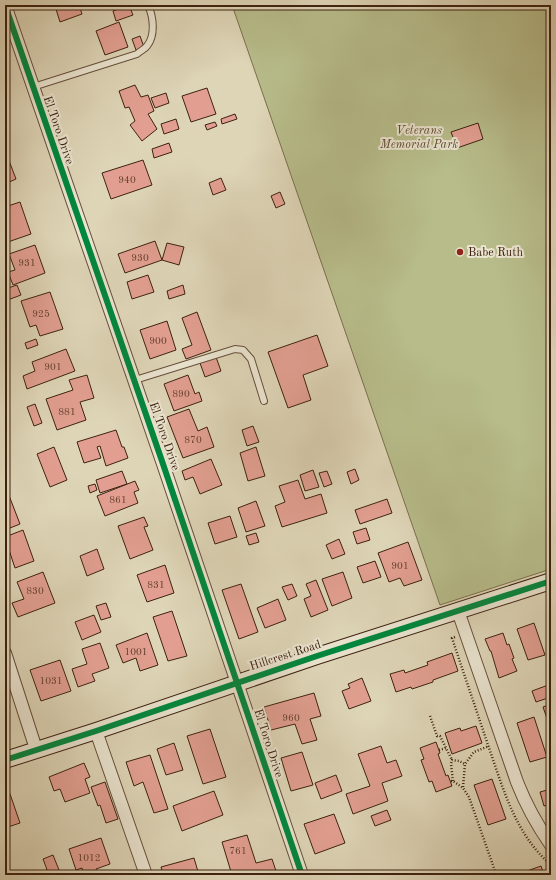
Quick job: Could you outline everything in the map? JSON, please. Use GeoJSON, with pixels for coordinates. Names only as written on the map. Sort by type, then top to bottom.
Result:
{"type":"FeatureCollection","features":[{"type":"Feature","properties":{"kind":"street","name":"El Toro Drive"},"geometry":{"type":"LineString","coordinates":[[5,5],[135,380],[302,875]]}},
{"type":"Feature","properties":{"kind":"street","name":"Hillcrest Road"},"geometry":{"type":"LineString","coordinates":[[5,760],[237,682],[551,581]]}},
{"type":"Feature","properties":{"kind":"street"},"geometry":{"type":"LineString","coordinates":[[458,611],[517,782],[527,806],[539,828],[551,845]]}},
{"type":"Feature","properties":{"kind":"street"},"geometry":{"type":"LineString","coordinates":[[5,654],[36,749]]}},
{"type":"Feature","properties":{"kind":"street"},"geometry":{"type":"LineString","coordinates":[[96,730],[146,875]]}},
{"type":"Feature","properties":{"kind":"lane"},"geometry":{"type":"LineString","coordinates":[[33,86],[137,54],[148,46],[151,38],[153,27],[148,5]]}},
{"type":"Feature","properties":{"kind":"lane"},"geometry":{"type":"LineString","coordinates":[[135,380],[235,349],[243,350],[251,359],[264,401]]}},
{"type":"Feature","properties":{"kind":"path"},"geometry":{"type":"LineString","coordinates":[[430,716],[437,736],[440,736],[452,760],[452,781],[463,788],[469,798],[495,871],[495,875]]}},
{"type":"Feature","properties":{"kind":"path"},"geometry":{"type":"LineString","coordinates":[[463,788],[465,764],[474,752],[489,746]]}},
{"type":"Feature","properties":{"kind":"path"},"geometry":{"type":"LineString","coordinates":[[440,750],[446,748]]}},
{"type":"Feature","properties":{"kind":"path"},"geometry":{"type":"LineString","coordinates":[[452,760],[465,764]]}},
{"type":"Feature","properties":{"kind":"green space","name":"Veterans Memorial Park"},"geometry":{"type":"Polygon","coordinates":[[[232,5],[551,5],[551,569],[440,605],[232,5]]]}},
{"type":"Feature","properties":{"kind":"building"},"geometry":{"type":"Polygon","coordinates":[[[44,5],[79,5],[82,14],[60,22],[55,6],[45,9],[44,5]]]}},
{"type":"Feature","properties":{"kind":"building"},"geometry":{"type":"Polygon","coordinates":[[[129,5],[133,15],[116,21],[113,11],[129,5]]]}},
{"type":"Feature","properties":{"kind":"building"},"geometry":{"type":"Polygon","coordinates":[[[119,22],[128,47],[105,55],[96,31],[119,22]]]}},
{"type":"Feature","properties":{"kind":"building"},"geometry":{"type":"Polygon","coordinates":[[[140,36],[144,47],[136,50],[132,39],[140,36]]]}},
{"type":"Feature","properties":{"kind":"building"},"geometry":{"type":"Polygon","coordinates":[[[135,85],[141,97],[148,95],[154,111],[148,114],[157,129],[142,141],[130,125],[135,121],[129,107],[125,108],[119,91],[135,85]]]}},
{"type":"Feature","properties":{"kind":"building"},"geometry":{"type":"Polygon","coordinates":[[[207,88],[216,114],[191,122],[182,96],[207,88]]]}},
{"type":"Feature","properties":{"kind":"building"},"geometry":{"type":"Polygon","coordinates":[[[166,93],[169,103],[155,108],[151,98],[166,93]]]}},
{"type":"Feature","properties":{"kind":"building"},"geometry":{"type":"Polygon","coordinates":[[[235,114],[237,119],[222,124],[221,119],[235,114]]]}},
{"type":"Feature","properties":{"kind":"building"},"geometry":{"type":"Polygon","coordinates":[[[176,119],[179,129],[164,134],[161,124],[176,119]]]}},
{"type":"Feature","properties":{"kind":"building"},"geometry":{"type":"Polygon","coordinates":[[[215,122],[217,126],[207,130],[205,125],[215,122]]]}},
{"type":"Feature","properties":{"kind":"building"},"geometry":{"type":"Polygon","coordinates":[[[478,123],[483,139],[457,148],[451,132],[478,123]]]}},
{"type":"Feature","properties":{"kind":"building"},"geometry":{"type":"Polygon","coordinates":[[[169,143],[172,152],[154,158],[152,149],[169,143]]]}},
{"type":"Feature","properties":{"kind":"building"},"geometry":{"type":"Polygon","coordinates":[[[5,150],[16,179],[5,184],[5,150]]]}},
{"type":"Feature","properties":{"kind":"building"},"geometry":{"type":"Polygon","coordinates":[[[143,160],[152,185],[111,199],[102,173],[143,160]]]}},
{"type":"Feature","properties":{"kind":"building"},"geometry":{"type":"Polygon","coordinates":[[[221,178],[226,190],[213,195],[209,183],[221,178]]]}},
{"type":"Feature","properties":{"kind":"building"},"geometry":{"type":"Polygon","coordinates":[[[280,192],[285,204],[276,208],[271,196],[280,192]]]}},
{"type":"Feature","properties":{"kind":"building"},"geometry":{"type":"Polygon","coordinates":[[[20,202],[31,234],[5,243],[5,207],[20,202]]]}},
{"type":"Feature","properties":{"kind":"building"},"geometry":{"type":"Polygon","coordinates":[[[155,241],[162,260],[125,273],[118,254],[155,241]]]}},
{"type":"Feature","properties":{"kind":"building"},"geometry":{"type":"Polygon","coordinates":[[[167,243],[184,247],[179,265],[162,260],[167,243]]]}},
{"type":"Feature","properties":{"kind":"building"},"geometry":{"type":"Polygon","coordinates":[[[35,245],[45,273],[13,285],[8,272],[15,270],[9,254],[35,245]]]}},
{"type":"Feature","properties":{"kind":"building"},"geometry":{"type":"Polygon","coordinates":[[[148,275],[154,292],[132,299],[127,282],[148,275]]]}},
{"type":"Feature","properties":{"kind":"building"},"geometry":{"type":"Polygon","coordinates":[[[17,285],[21,295],[5,301],[5,289],[17,285]]]}},
{"type":"Feature","properties":{"kind":"building"},"geometry":{"type":"Polygon","coordinates":[[[183,285],[185,294],[169,299],[167,291],[183,285]]]}},
{"type":"Feature","properties":{"kind":"building"},"geometry":{"type":"Polygon","coordinates":[[[50,292],[63,329],[40,336],[36,325],[30,327],[21,301],[50,292]]]}},
{"type":"Feature","properties":{"kind":"building"},"geometry":{"type":"Polygon","coordinates":[[[197,312],[211,350],[186,359],[182,349],[192,345],[182,318],[197,312]]]}},
{"type":"Feature","properties":{"kind":"building"},"geometry":{"type":"Polygon","coordinates":[[[167,321],[176,350],[150,359],[140,330],[167,321]]]}},
{"type":"Feature","properties":{"kind":"building"},"geometry":{"type":"Polygon","coordinates":[[[317,335],[328,366],[303,375],[311,400],[288,408],[268,352],[317,335]]]}},
{"type":"Feature","properties":{"kind":"building"},"geometry":{"type":"Polygon","coordinates":[[[36,339],[38,345],[27,349],[25,343],[36,339]]]}},
{"type":"Feature","properties":{"kind":"building"},"geometry":{"type":"Polygon","coordinates":[[[66,349],[75,371],[27,389],[23,376],[35,371],[32,362],[66,349]]]}},
{"type":"Feature","properties":{"kind":"building"},"geometry":{"type":"Polygon","coordinates":[[[216,357],[221,371],[205,377],[200,363],[216,357]]]}},
{"type":"Feature","properties":{"kind":"building"},"geometry":{"type":"Polygon","coordinates":[[[87,375],[94,398],[80,402],[86,420],[57,430],[46,399],[73,390],[69,380],[87,375]]]}},
{"type":"Feature","properties":{"kind":"building"},"geometry":{"type":"Polygon","coordinates":[[[188,375],[195,394],[199,392],[202,401],[174,411],[164,384],[188,375]]]}},
{"type":"Feature","properties":{"kind":"building"},"geometry":{"type":"Polygon","coordinates":[[[35,404],[42,423],[34,426],[27,407],[35,404]]]}},
{"type":"Feature","properties":{"kind":"building"},"geometry":{"type":"Polygon","coordinates":[[[189,409],[198,431],[207,427],[214,447],[183,458],[167,417],[189,409]]]}},
{"type":"Feature","properties":{"kind":"building"},"geometry":{"type":"Polygon","coordinates":[[[253,426],[259,442],[247,446],[242,430],[253,426]]]}},
{"type":"Feature","properties":{"kind":"building"},"geometry":{"type":"Polygon","coordinates":[[[116,430],[128,458],[106,466],[100,446],[97,447],[101,458],[84,463],[77,442],[116,430]]]}},
{"type":"Feature","properties":{"kind":"building"},"geometry":{"type":"Polygon","coordinates":[[[54,447],[67,480],[50,487],[37,454],[54,447]]]}},
{"type":"Feature","properties":{"kind":"building"},"geometry":{"type":"Polygon","coordinates":[[[256,447],[265,476],[248,481],[240,453],[256,447]]]}},
{"type":"Feature","properties":{"kind":"building"},"geometry":{"type":"Polygon","coordinates":[[[211,459],[222,485],[200,494],[193,477],[185,480],[182,471],[211,459]]]}},
{"type":"Feature","properties":{"kind":"building"},"geometry":{"type":"Polygon","coordinates":[[[355,469],[359,480],[351,484],[347,472],[355,469]]]}},
{"type":"Feature","properties":{"kind":"building"},"geometry":{"type":"Polygon","coordinates":[[[313,470],[319,487],[305,491],[300,475],[313,470]]]}},
{"type":"Feature","properties":{"kind":"building"},"geometry":{"type":"Polygon","coordinates":[[[122,471],[127,484],[100,493],[96,480],[122,471]]]}},
{"type":"Feature","properties":{"kind":"building"},"geometry":{"type":"Polygon","coordinates":[[[327,471],[332,484],[324,487],[319,473],[327,471]]]}},
{"type":"Feature","properties":{"kind":"building"},"geometry":{"type":"Polygon","coordinates":[[[298,480],[305,499],[321,494],[327,513],[282,527],[275,506],[285,502],[279,486],[298,480]]]}},
{"type":"Feature","properties":{"kind":"building"},"geometry":{"type":"Polygon","coordinates":[[[135,481],[139,490],[134,492],[138,503],[105,516],[97,496],[135,481]]]}},
{"type":"Feature","properties":{"kind":"building"},"geometry":{"type":"Polygon","coordinates":[[[95,484],[97,490],[90,493],[88,486],[95,484]]]}},
{"type":"Feature","properties":{"kind":"building"},"geometry":{"type":"Polygon","coordinates":[[[8,493],[20,524],[5,530],[5,494],[8,493]]]}},
{"type":"Feature","properties":{"kind":"building"},"geometry":{"type":"Polygon","coordinates":[[[387,499],[392,513],[360,524],[355,510],[387,499]]]}},
{"type":"Feature","properties":{"kind":"building"},"geometry":{"type":"Polygon","coordinates":[[[256,501],[265,526],[246,532],[238,508],[256,501]]]}},
{"type":"Feature","properties":{"kind":"building"},"geometry":{"type":"Polygon","coordinates":[[[230,516],[237,537],[215,544],[208,523],[230,516]]]}},
{"type":"Feature","properties":{"kind":"building"},"geometry":{"type":"Polygon","coordinates":[[[144,517],[148,526],[144,527],[153,550],[130,559],[118,526],[144,517]]]}},
{"type":"Feature","properties":{"kind":"building"},"geometry":{"type":"Polygon","coordinates":[[[366,528],[370,540],[357,544],[353,532],[366,528]]]}},
{"type":"Feature","properties":{"kind":"building"},"geometry":{"type":"Polygon","coordinates":[[[23,530],[34,561],[15,568],[9,550],[5,552],[5,537],[23,530]]]}},
{"type":"Feature","properties":{"kind":"building"},"geometry":{"type":"Polygon","coordinates":[[[256,533],[259,542],[249,545],[246,536],[256,533]]]}},
{"type":"Feature","properties":{"kind":"building"},"geometry":{"type":"Polygon","coordinates":[[[339,539],[345,554],[332,559],[326,545],[339,539]]]}},
{"type":"Feature","properties":{"kind":"building"},"geometry":{"type":"Polygon","coordinates":[[[408,542],[422,580],[404,586],[400,578],[389,582],[378,553],[408,542]]]}},
{"type":"Feature","properties":{"kind":"building"},"geometry":{"type":"Polygon","coordinates":[[[97,549],[104,569],[87,576],[80,556],[97,549]]]}},
{"type":"Feature","properties":{"kind":"building"},"geometry":{"type":"Polygon","coordinates":[[[375,561],[381,577],[363,583],[357,567],[375,561]]]}},
{"type":"Feature","properties":{"kind":"building"},"geometry":{"type":"Polygon","coordinates":[[[165,565],[174,593],[147,602],[137,575],[165,565]]]}},
{"type":"Feature","properties":{"kind":"building"},"geometry":{"type":"Polygon","coordinates":[[[43,572],[55,603],[18,617],[12,603],[24,599],[17,582],[43,572]]]}},
{"type":"Feature","properties":{"kind":"building"},"geometry":{"type":"Polygon","coordinates":[[[343,572],[352,598],[332,606],[322,579],[343,572]]]}},
{"type":"Feature","properties":{"kind":"building"},"geometry":{"type":"Polygon","coordinates":[[[316,580],[328,610],[311,617],[304,599],[311,596],[306,584],[316,580]]]}},
{"type":"Feature","properties":{"kind":"building"},"geometry":{"type":"Polygon","coordinates":[[[241,584],[258,632],[239,639],[222,590],[241,584]]]}},
{"type":"Feature","properties":{"kind":"building"},"geometry":{"type":"Polygon","coordinates":[[[292,584],[297,596],[288,600],[282,587],[292,584]]]}},
{"type":"Feature","properties":{"kind":"building"},"geometry":{"type":"Polygon","coordinates":[[[278,599],[286,620],[265,628],[257,608],[278,599]]]}},
{"type":"Feature","properties":{"kind":"building"},"geometry":{"type":"Polygon","coordinates":[[[106,603],[111,617],[101,620],[96,606],[106,603]]]}},
{"type":"Feature","properties":{"kind":"building"},"geometry":{"type":"Polygon","coordinates":[[[172,611],[187,656],[168,661],[153,617],[172,611]]]}},
{"type":"Feature","properties":{"kind":"building"},"geometry":{"type":"Polygon","coordinates":[[[94,615],[101,632],[82,640],[75,622],[94,615]]]}},
{"type":"Feature","properties":{"kind":"building"},"geometry":{"type":"Polygon","coordinates":[[[534,623],[545,655],[528,660],[517,629],[534,623]]]}},
{"type":"Feature","properties":{"kind":"building"},"geometry":{"type":"Polygon","coordinates":[[[147,633],[158,665],[140,671],[136,658],[123,663],[116,645],[147,633]]]}},
{"type":"Feature","properties":{"kind":"building"},"geometry":{"type":"Polygon","coordinates":[[[503,633],[507,645],[509,644],[514,658],[512,659],[517,671],[499,678],[491,651],[485,639],[503,633]]]}},
{"type":"Feature","properties":{"kind":"building"},"geometry":{"type":"Polygon","coordinates":[[[100,643],[109,668],[92,674],[95,681],[78,687],[72,669],[87,664],[82,649],[100,643]]]}},
{"type":"Feature","properties":{"kind":"building"},"geometry":{"type":"Polygon","coordinates":[[[452,653],[458,671],[433,680],[433,682],[412,689],[411,687],[396,692],[390,674],[404,670],[405,673],[428,665],[427,662],[452,653]]]}},
{"type":"Feature","properties":{"kind":"building"},"geometry":{"type":"Polygon","coordinates":[[[60,660],[71,691],[41,701],[30,670],[60,660]]]}},
{"type":"Feature","properties":{"kind":"building"},"geometry":{"type":"Polygon","coordinates":[[[362,678],[371,701],[349,709],[342,691],[350,688],[348,684],[362,678]]]}},
{"type":"Feature","properties":{"kind":"building"},"geometry":{"type":"Polygon","coordinates":[[[551,684],[551,697],[536,702],[532,691],[551,684]]]}},
{"type":"Feature","properties":{"kind":"building"},"geometry":{"type":"Polygon","coordinates":[[[314,693],[321,716],[310,719],[317,740],[302,744],[295,724],[271,730],[264,707],[314,693]]]}},
{"type":"Feature","properties":{"kind":"building"},"geometry":{"type":"Polygon","coordinates":[[[551,704],[551,730],[543,707],[551,704]]]}},
{"type":"Feature","properties":{"kind":"building"},"geometry":{"type":"Polygon","coordinates":[[[534,717],[547,757],[530,762],[517,723],[534,717]]]}},
{"type":"Feature","properties":{"kind":"building"},"geometry":{"type":"Polygon","coordinates":[[[476,726],[482,743],[452,754],[445,733],[460,728],[461,731],[476,726]]]}},
{"type":"Feature","properties":{"kind":"building"},"geometry":{"type":"Polygon","coordinates":[[[210,729],[226,777],[203,784],[187,736],[210,729]]]}},
{"type":"Feature","properties":{"kind":"building"},"geometry":{"type":"Polygon","coordinates":[[[436,742],[440,753],[438,754],[446,776],[448,775],[452,786],[436,792],[432,781],[429,782],[421,760],[424,759],[420,748],[436,742]]]}},
{"type":"Feature","properties":{"kind":"building"},"geometry":{"type":"Polygon","coordinates":[[[174,743],[183,770],[166,775],[157,749],[174,743]]]}},
{"type":"Feature","properties":{"kind":"building"},"geometry":{"type":"Polygon","coordinates":[[[381,746],[387,763],[396,760],[402,776],[382,783],[388,801],[353,814],[346,794],[370,786],[358,754],[381,746]]]}},
{"type":"Feature","properties":{"kind":"building"},"geometry":{"type":"Polygon","coordinates":[[[302,752],[313,785],[291,791],[281,758],[302,752]]]}},
{"type":"Feature","properties":{"kind":"building"},"geometry":{"type":"Polygon","coordinates":[[[150,755],[168,809],[154,813],[143,782],[134,786],[126,762],[150,755]]]}},
{"type":"Feature","properties":{"kind":"building"},"geometry":{"type":"Polygon","coordinates":[[[84,763],[90,777],[85,779],[90,793],[65,802],[60,789],[54,791],[49,777],[84,763]]]}},
{"type":"Feature","properties":{"kind":"building"},"geometry":{"type":"Polygon","coordinates":[[[336,775],[342,791],[321,799],[315,783],[336,775]]]}},
{"type":"Feature","properties":{"kind":"building"},"geometry":{"type":"Polygon","coordinates":[[[492,779],[506,819],[488,825],[474,785],[492,779]]]}},
{"type":"Feature","properties":{"kind":"building"},"geometry":{"type":"Polygon","coordinates":[[[105,782],[118,819],[106,823],[100,805],[98,806],[91,787],[105,782]]]}},
{"type":"Feature","properties":{"kind":"building"},"geometry":{"type":"Polygon","coordinates":[[[551,789],[551,815],[547,805],[544,806],[540,792],[551,789]]]}},
{"type":"Feature","properties":{"kind":"building"},"geometry":{"type":"Polygon","coordinates":[[[9,791],[20,823],[5,828],[5,792],[9,791]]]}},
{"type":"Feature","properties":{"kind":"building"},"geometry":{"type":"Polygon","coordinates":[[[214,791],[223,815],[182,831],[173,806],[214,791]]]}},
{"type":"Feature","properties":{"kind":"building"},"geometry":{"type":"Polygon","coordinates":[[[387,810],[391,820],[375,826],[371,816],[387,810]]]}},
{"type":"Feature","properties":{"kind":"building"},"geometry":{"type":"Polygon","coordinates":[[[334,814],[345,843],[315,854],[304,824],[334,814]]]}},
{"type":"Feature","properties":{"kind":"building"},"geometry":{"type":"Polygon","coordinates":[[[247,835],[256,863],[272,859],[277,874],[232,875],[222,842],[247,835]]]}},
{"type":"Feature","properties":{"kind":"building"},"geometry":{"type":"Polygon","coordinates":[[[101,838],[110,864],[96,869],[98,875],[84,875],[82,868],[76,870],[69,849],[101,838]]]}},
{"type":"Feature","properties":{"kind":"building"},"geometry":{"type":"Polygon","coordinates":[[[53,855],[61,875],[49,875],[43,859],[53,855]]]}},
{"type":"Feature","properties":{"kind":"building"},"geometry":{"type":"Polygon","coordinates":[[[194,858],[199,875],[163,875],[161,867],[194,858]]]}},
{"type":"Feature","properties":{"kind":"building"},"geometry":{"type":"Polygon","coordinates":[[[541,866],[544,875],[516,875],[541,866]]]}},
{"type":"Feature","properties":{"kind":"cycle path"},"geometry":{"type":"LineString","coordinates":[[5,5],[163,464],[302,875]]}},
{"type":"Feature","properties":{"kind":"cycle path"},"geometry":{"type":"LineString","coordinates":[[5,760],[96,731],[317,656],[551,581]]}},
{"type":"Feature","properties":{"kind":"place","name":"Babe Ruth"},"geometry":{"type":"Point","coordinates":[460,252]}}]}
